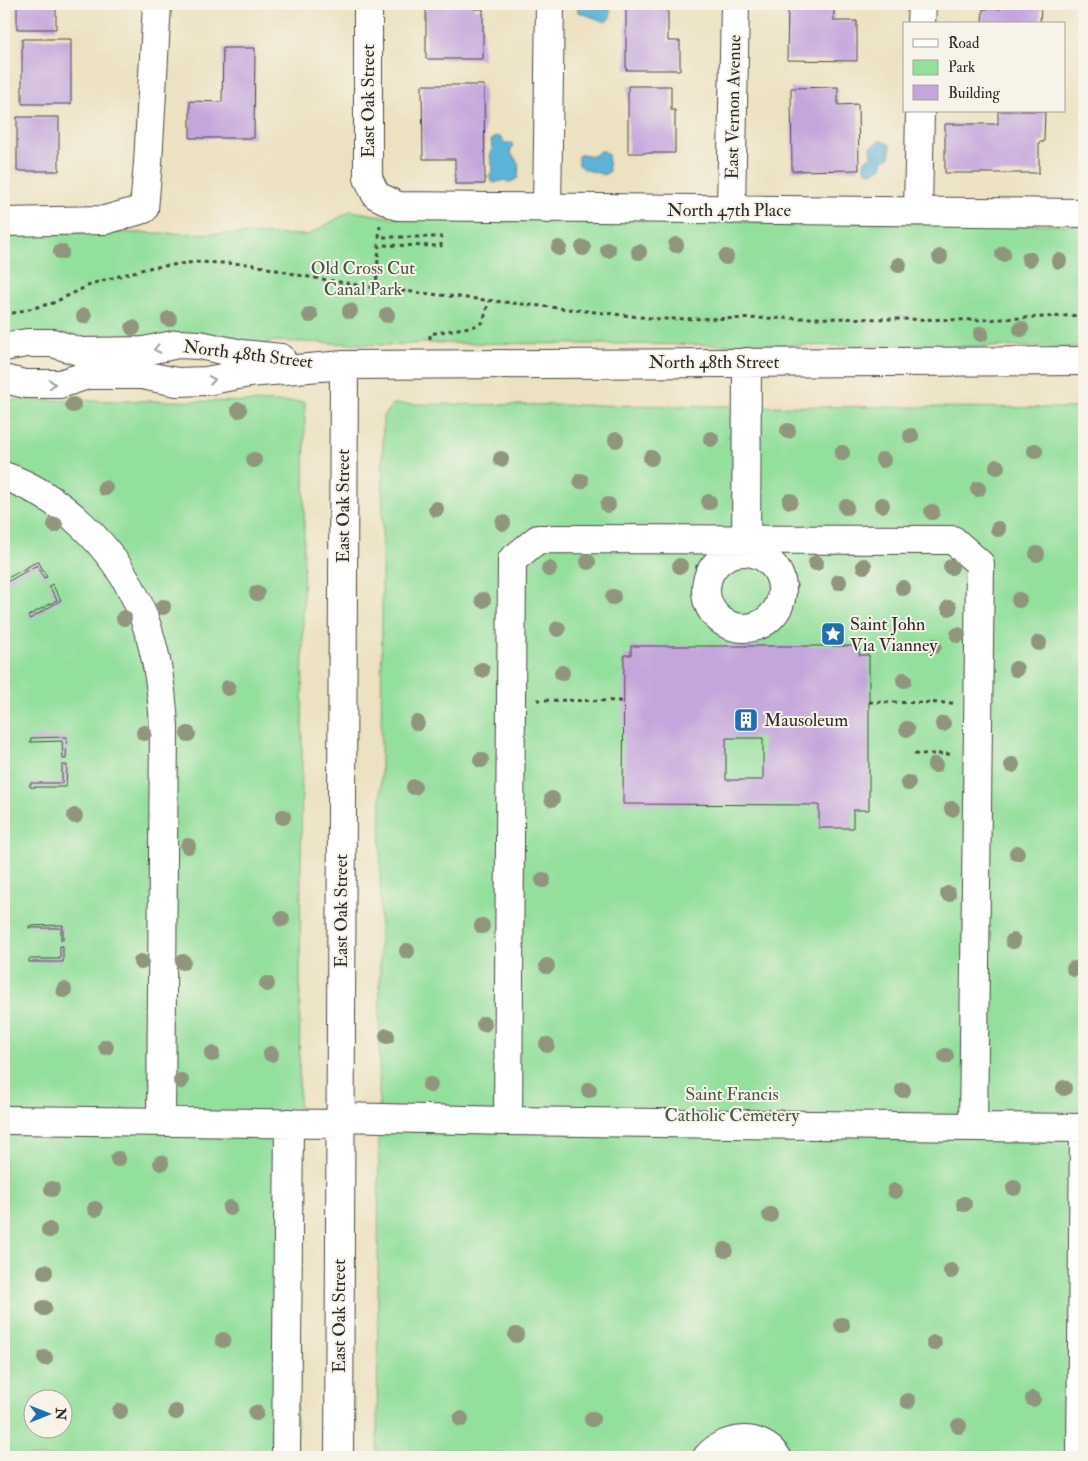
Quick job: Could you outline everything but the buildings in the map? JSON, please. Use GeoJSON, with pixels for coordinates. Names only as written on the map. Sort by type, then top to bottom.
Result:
{"type":"FeatureCollection","features":[{"type":"Feature","properties":{"kind":"street"},"geometry":{"type":"LineString","coordinates":[[4,222],[105,220],[144,209],[157,4]]}},
{"type":"Feature","properties":{"kind":"street","name":"East Oak Street"},"geometry":{"type":"LineString","coordinates":[[368,4],[368,178],[379,206]]}},
{"type":"Feature","properties":{"kind":"street"},"geometry":{"type":"LineString","coordinates":[[547,209],[550,4]]}},
{"type":"Feature","properties":{"kind":"street","name":"East Vernon Avenue"},"geometry":{"type":"LineString","coordinates":[[731,210],[735,4]]}},
{"type":"Feature","properties":{"kind":"street"},"geometry":{"type":"LineString","coordinates":[[922,4],[922,22]]}},
{"type":"Feature","properties":{"kind":"street"},"geometry":{"type":"LineString","coordinates":[[918,211],[920,112]]}},
{"type":"Feature","properties":{"kind":"street","name":"North 47th Place"},"geometry":{"type":"LineString","coordinates":[[379,206],[1084,213]]}},
{"type":"Feature","properties":{"kind":"street","name":"North 48th Street"},"geometry":{"type":"LineString","coordinates":[[4,348],[27,343],[52,343],[81,352],[144,352],[178,344],[242,354],[344,365]]}},
{"type":"Feature","properties":{"kind":"street","name":"North 48th Street"},"geometry":{"type":"LineString","coordinates":[[4,379],[25,384],[60,384],[88,375],[142,375],[177,382],[206,381],[249,373],[344,365],[1084,361]]}},
{"type":"Feature","properties":{"kind":"street"},"geometry":{"type":"LineString","coordinates":[[746,545],[747,362]]}},
{"type":"Feature","properties":{"kind":"street","name":"East Oak Street"},"geometry":{"type":"LineString","coordinates":[[339,1457],[344,365]]}},
{"type":"Feature","properties":{"kind":"street"},"geometry":{"type":"LineString","coordinates":[[4,476],[42,493],[68,512],[96,537],[117,564],[136,596],[149,629],[158,666],[163,696],[164,727],[161,1122]]}},
{"type":"Feature","properties":{"kind":"street"},"geometry":{"type":"LineString","coordinates":[[508,1121],[512,560],[538,539],[697,540],[746,545],[791,540],[953,540],[980,564],[973,1127]]}},
{"type":"Feature","properties":{"kind":"street"},"geometry":{"type":"LineString","coordinates":[[4,1120],[289,1123],[340,1121],[508,1121],[1084,1128],[1081,1457]]}},
{"type":"Feature","properties":{"kind":"street"},"geometry":{"type":"LineString","coordinates":[[286,1457],[289,1123]]}},
{"type":"Feature","properties":{"kind":"street"},"geometry":{"type":"LineString","coordinates":[[707,1457],[720,1446],[734,1440],[749,1440],[763,1445],[776,1457]]}},
{"type":"Feature","properties":{"kind":"path"},"geometry":{"type":"LineString","coordinates":[[376,288],[379,245],[441,246],[441,237],[379,237],[379,206]]}},
{"type":"Feature","properties":{"kind":"path"},"geometry":{"type":"LineString","coordinates":[[4,313],[13,313],[52,303],[94,283],[148,268],[194,262],[250,264],[303,276],[376,288],[659,319],[981,320],[1084,315]]}},
{"type":"Feature","properties":{"kind":"path"},"geometry":{"type":"LineString","coordinates":[[430,334],[475,326],[483,322],[489,300]]}},
{"type":"Feature","properties":{"kind":"path"},"geometry":{"type":"LineString","coordinates":[[697,540],[696,596],[704,621],[729,639],[742,641],[771,634],[783,624],[789,615],[794,602],[796,586],[790,566],[791,540]]}},
{"type":"Feature","properties":{"kind":"path"},"geometry":{"type":"LineString","coordinates":[[511,700],[624,701]]}},
{"type":"Feature","properties":{"kind":"path"},"geometry":{"type":"LineString","coordinates":[[869,702],[977,703]]}},
{"type":"Feature","properties":{"kind":"path"},"geometry":{"type":"LineString","coordinates":[[914,754],[977,754]]}},
{"type":"Feature","properties":{"kind":"green space","name":"Old Cross Cut Canal Park"},"geometry":{"type":"Polygon","coordinates":[[[351,211],[395,218],[1084,225],[1084,347],[426,343],[386,345],[273,341],[259,348],[4,342],[4,231],[308,235],[351,211]]]}},
{"type":"Feature","properties":{"kind":"green space"},"geometry":{"type":"Polygon","coordinates":[[[4,400],[305,402],[296,1457],[4,1457],[4,400]]]}},
{"type":"Feature","properties":{"kind":"green space","name":"Saint Francis Catholic Cemetery"},"geometry":{"type":"Polygon","coordinates":[[[393,404],[1084,408],[1084,1457],[377,1457],[383,416],[393,404]]]}},
{"type":"Feature","properties":{"kind":"water"},"geometry":{"type":"Polygon","coordinates":[[[579,4],[607,4],[611,11],[611,16],[606,22],[578,12],[577,6],[579,4]]]}},
{"type":"Feature","properties":{"kind":"water"},"geometry":{"type":"Polygon","coordinates":[[[498,136],[505,143],[512,143],[513,146],[510,152],[518,164],[518,178],[509,183],[505,180],[494,183],[490,180],[493,168],[490,157],[491,140],[498,136]]]}},
{"type":"Feature","properties":{"kind":"water"},"geometry":{"type":"Polygon","coordinates":[[[880,140],[890,145],[890,157],[884,160],[882,167],[878,170],[868,171],[864,165],[865,160],[872,156],[871,147],[880,140]]]}},
{"type":"Feature","properties":{"kind":"water"},"geometry":{"type":"Polygon","coordinates":[[[600,151],[608,154],[609,172],[603,175],[586,170],[579,165],[578,156],[583,154],[593,156],[600,151]]]}},
{"type":"Feature","properties":{"kind":"place","name":"Saint John Via Vianney"},"geometry":{"type":"Point","coordinates":[833,634]}},
{"type":"Feature","properties":{"kind":"place","name":"Mausoleum"},"geometry":{"type":"Point","coordinates":[746,720]}}]}
